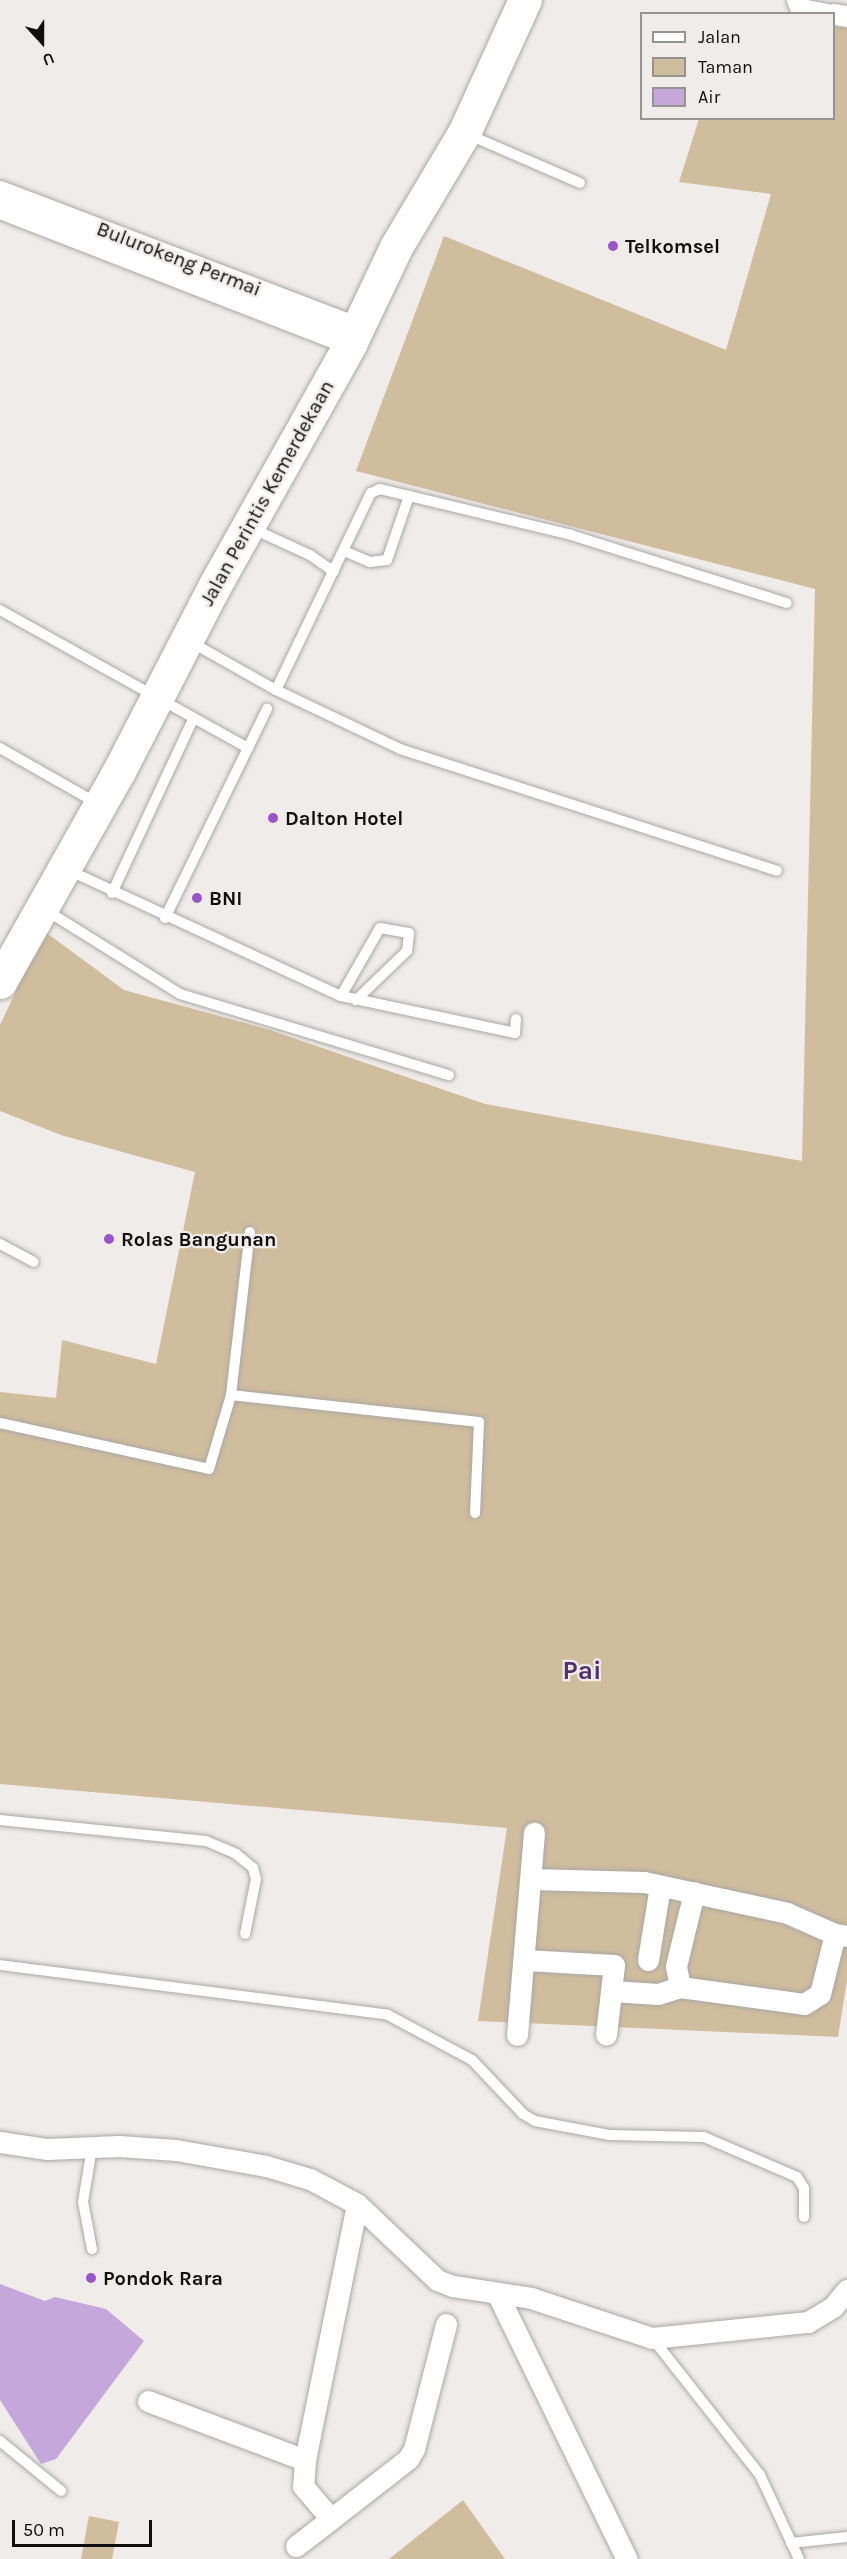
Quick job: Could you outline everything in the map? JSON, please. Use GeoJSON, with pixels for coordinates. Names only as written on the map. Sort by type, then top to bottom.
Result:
{"type":"FeatureCollection","features":[{"type":"Feature","properties":{"kind":"highway","name":"Jalan Perintis Kemerdekaan"},"geometry":{"type":"LineString","coordinates":[[0,982],[40,907],[66,869],[157,700],[186,640],[354,335],[396,247],[464,133],[525,0]]}},
{"type":"Feature","properties":{"kind":"street"},"geometry":{"type":"LineString","coordinates":[[797,0],[801,9],[817,12]]}},
{"type":"Feature","properties":{"kind":"street","name":"Bulurokeng Permai"},"geometry":{"type":"LineString","coordinates":[[0,191],[25,209],[354,335]]}},
{"type":"Feature","properties":{"kind":"street"},"geometry":{"type":"LineString","coordinates":[[0,208],[25,209]]}},
{"type":"Feature","properties":{"kind":"street"},"geometry":{"type":"LineString","coordinates":[[517,2035],[534,1833]]}},
{"type":"Feature","properties":{"kind":"street"},"geometry":{"type":"LineString","coordinates":[[531,1879],[644,1882],[787,1913],[841,1935],[820,1994],[804,2004],[680,1988],[658,1994],[612,1991]]}},
{"type":"Feature","properties":{"kind":"street"},"geometry":{"type":"LineString","coordinates":[[648,1960],[660,1886]]}},
{"type":"Feature","properties":{"kind":"street"},"geometry":{"type":"LineString","coordinates":[[680,1988],[676,1966],[694,1892]]}},
{"type":"Feature","properties":{"kind":"street"},"geometry":{"type":"LineString","coordinates":[[525,1960],[614,1965],[648,1960],[676,1966]]}},
{"type":"Feature","properties":{"kind":"street"},"geometry":{"type":"LineString","coordinates":[[606,2035],[614,1965]]}},
{"type":"Feature","properties":{"kind":"street"},"geometry":{"type":"LineString","coordinates":[[0,2142],[47,2149],[176,2150],[266,2166],[310,2179],[357,2204],[437,2280],[531,2298],[652,2338],[808,2322],[833,2307],[847,2290]]}},
{"type":"Feature","properties":{"kind":"street"},"geometry":{"type":"LineString","coordinates":[[331,2519],[307,2494],[303,2486],[304,2460],[357,2204]]}},
{"type":"Feature","properties":{"kind":"street"},"geometry":{"type":"LineString","coordinates":[[497,2293],[627,2559]]}},
{"type":"Feature","properties":{"kind":"street"},"geometry":{"type":"LineString","coordinates":[[296,2546],[408,2459],[414,2449],[446,2324]]}},
{"type":"Feature","properties":{"kind":"street"},"geometry":{"type":"LineString","coordinates":[[148,2401],[304,2460]]}},
{"type":"Feature","properties":{"kind":"lane"},"geometry":{"type":"LineString","coordinates":[[464,133],[580,183]]}},
{"type":"Feature","properties":{"kind":"lane"},"geometry":{"type":"LineString","coordinates":[[276,690],[371,493],[380,489],[571,535],[787,603]]}},
{"type":"Feature","properties":{"kind":"lane"},"geometry":{"type":"LineString","coordinates":[[344,551],[370,562],[387,560],[408,496]]}},
{"type":"Feature","properties":{"kind":"lane"},"geometry":{"type":"LineString","coordinates":[[248,527],[310,555],[334,572]]}},
{"type":"Feature","properties":{"kind":"lane"},"geometry":{"type":"LineString","coordinates":[[0,610],[157,700],[248,748]]}},
{"type":"Feature","properties":{"kind":"lane"},"geometry":{"type":"LineString","coordinates":[[186,640],[276,690],[400,749],[777,871]]}},
{"type":"Feature","properties":{"kind":"lane"},"geometry":{"type":"LineString","coordinates":[[165,918],[267,710]]}},
{"type":"Feature","properties":{"kind":"lane"},"geometry":{"type":"LineString","coordinates":[[112,893],[193,719]]}},
{"type":"Feature","properties":{"kind":"lane"},"geometry":{"type":"LineString","coordinates":[[0,748],[100,805]]}},
{"type":"Feature","properties":{"kind":"lane"},"geometry":{"type":"LineString","coordinates":[[66,869],[128,901],[341,996],[515,1033],[516,1019]]}},
{"type":"Feature","properties":{"kind":"lane"},"geometry":{"type":"LineString","coordinates":[[40,907],[180,994],[449,1075]]}},
{"type":"Feature","properties":{"kind":"lane"},"geometry":{"type":"LineString","coordinates":[[341,996],[380,928],[409,933],[407,951],[356,1000]]}},
{"type":"Feature","properties":{"kind":"lane"},"geometry":{"type":"LineString","coordinates":[[0,1423],[209,1469],[231,1395],[250,1232]]}},
{"type":"Feature","properties":{"kind":"lane"},"geometry":{"type":"LineString","coordinates":[[0,1244],[34,1262]]}},
{"type":"Feature","properties":{"kind":"lane"},"geometry":{"type":"LineString","coordinates":[[231,1395],[478,1422],[475,1513]]}},
{"type":"Feature","properties":{"kind":"lane"},"geometry":{"type":"LineString","coordinates":[[0,1820],[206,1841],[236,1854],[253,1868],[256,1879],[245,1934]]}},
{"type":"Feature","properties":{"kind":"lane"},"geometry":{"type":"LineString","coordinates":[[0,1965],[388,2015],[472,2060],[523,2114],[535,2121],[609,2135],[704,2137],[796,2177],[804,2188],[804,2217]]}},
{"type":"Feature","properties":{"kind":"lane"},"geometry":{"type":"LineString","coordinates":[[92,2148],[84,2202],[92,2249]]}},
{"type":"Feature","properties":{"kind":"lane"},"geometry":{"type":"LineString","coordinates":[[652,2338],[760,2475],[772,2494],[799,2559]]}},
{"type":"Feature","properties":{"kind":"lane"},"geometry":{"type":"LineString","coordinates":[[0,2441],[62,2491]]}},
{"type":"Feature","properties":{"kind":"lane"},"geometry":{"type":"LineString","coordinates":[[791,2543],[847,2537]]}},
{"type":"Feature","properties":{"kind":"green space"},"geometry":{"type":"Polygon","coordinates":[[[835,26],[847,28],[847,1980],[838,2037],[478,2021],[507,1828],[0,1784],[0,1392],[56,1398],[62,1340],[156,1364],[195,1172],[61,1135],[0,1111],[0,1025],[44,931],[124,990],[267,1029],[485,1104],[802,1161],[815,589],[356,471],[444,236],[726,350],[771,194],[679,182],[699,120],[835,120],[835,26]]]}},
{"type":"Feature","properties":{"kind":"green space"},"geometry":{"type":"Polygon","coordinates":[[[463,2500],[505,2559],[389,2559],[463,2500]]]}},
{"type":"Feature","properties":{"kind":"green space"},"geometry":{"type":"Polygon","coordinates":[[[89,2516],[119,2522],[112,2559],[81,2559],[89,2516]]]}},
{"type":"Feature","properties":{"kind":"water"},"geometry":{"type":"Polygon","coordinates":[[[0,2284],[45,2301],[55,2297],[106,2309],[144,2341],[56,2459],[41,2464],[0,2400],[0,2284]]]}},
{"type":"Feature","properties":{"kind":"place","name":"Telkomsel"},"geometry":{"type":"Point","coordinates":[613,246]}},
{"type":"Feature","properties":{"kind":"place","name":"Dalton Hotel"},"geometry":{"type":"Point","coordinates":[273,818]}},
{"type":"Feature","properties":{"kind":"place","name":"BNI"},"geometry":{"type":"Point","coordinates":[197,898]}},
{"type":"Feature","properties":{"kind":"place","name":"Rolas Bangunan"},"geometry":{"type":"Point","coordinates":[109,1239]}},
{"type":"Feature","properties":{"kind":"place","name":"Pondok Rara"},"geometry":{"type":"Point","coordinates":[91,2278]}},
{"type":"Feature","properties":{"kind":"district","name":"Pai"},"geometry":{"type":"Point","coordinates":[582,1671]}}]}
